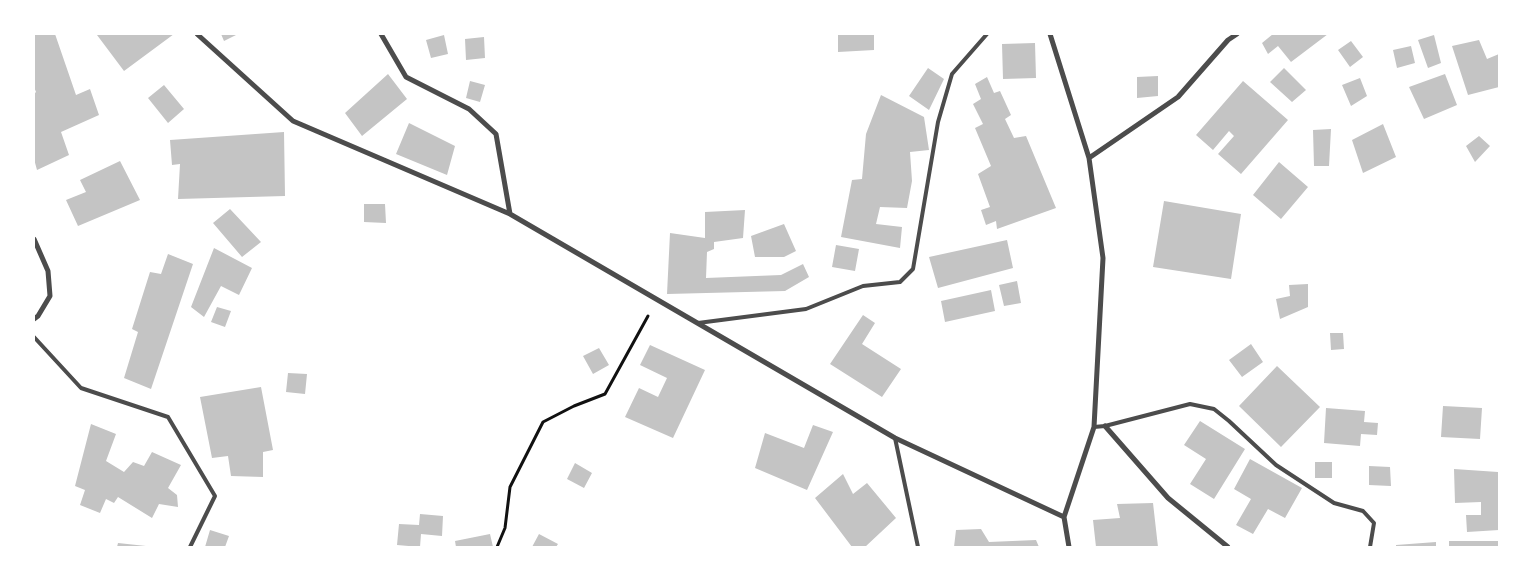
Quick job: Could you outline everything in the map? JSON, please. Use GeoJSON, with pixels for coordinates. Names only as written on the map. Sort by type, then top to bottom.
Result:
{"type":"FeatureCollection","features":[{"type":"Feature","properties":{"kind":"street"},"geometry":{"type":"LineString","coordinates":[[197,34],[293,122],[510,214],[895,438],[1064,517]]}},
{"type":"Feature","properties":{"kind":"street"},"geometry":{"type":"LineString","coordinates":[[381,34],[406,77],[469,108],[496,134],[510,214]]}},
{"type":"Feature","properties":{"kind":"street"},"geometry":{"type":"LineString","coordinates":[[1050,34],[1088,158],[1103,258],[1094,427],[1064,517],[1069,547]]}},
{"type":"Feature","properties":{"kind":"street"},"geometry":{"type":"LineString","coordinates":[[1088,158],[1178,97],[1228,40],[1237,34]]}},
{"type":"Feature","properties":{"kind":"street"},"geometry":{"type":"LineString","coordinates":[[34,239],[48,271],[50,296],[38,316],[34,319]]}},
{"type":"Feature","properties":{"kind":"street"},"geometry":{"type":"LineString","coordinates":[[1106,426],[1168,498],[1228,547]]}},
{"type":"Feature","properties":{"kind":"lane"},"geometry":{"type":"LineString","coordinates":[[698,323],[806,309],[863,286],[900,282],[913,269],[938,122],[952,74],[987,34]]}},
{"type":"Feature","properties":{"kind":"lane"},"geometry":{"type":"LineString","coordinates":[[34,337],[82,388],[168,417],[215,496],[190,547]]}},
{"type":"Feature","properties":{"kind":"lane"},"geometry":{"type":"LineString","coordinates":[[1094,427],[1106,426],[1190,404],[1214,409],[1276,465],[1334,503],[1363,510],[1374,523],[1370,547]]}},
{"type":"Feature","properties":{"kind":"lane"},"geometry":{"type":"LineString","coordinates":[[895,438],[918,547]]}},
{"type":"Feature","properties":{"kind":"path"},"geometry":{"type":"LineString","coordinates":[[497,547],[505,528],[510,487],[543,422],[574,406],[605,394],[657,300]]}},
{"type":"Feature","properties":{"kind":"building"},"geometry":{"type":"Polygon","coordinates":[[[34,34],[55,34],[76,95],[90,89],[99,115],[61,132],[69,155],[37,170],[34,159],[34,94],[36,92],[34,87],[34,34]]]}},
{"type":"Feature","properties":{"kind":"building"},"geometry":{"type":"Polygon","coordinates":[[[174,34],[124,71],[97,35],[174,34]]]}},
{"type":"Feature","properties":{"kind":"building"},"geometry":{"type":"Polygon","coordinates":[[[221,34],[238,34],[224,41],[221,34]]]}},
{"type":"Feature","properties":{"kind":"building"},"geometry":{"type":"Polygon","coordinates":[[[838,34],[874,34],[874,50],[838,52],[838,34]]]}},
{"type":"Feature","properties":{"kind":"building"},"geometry":{"type":"Polygon","coordinates":[[[1273,34],[1328,34],[1291,62],[1278,46],[1268,54],[1262,43],[1273,34]]]}},
{"type":"Feature","properties":{"kind":"building"},"geometry":{"type":"Polygon","coordinates":[[[444,35],[448,54],[431,58],[426,40],[444,35]]]}},
{"type":"Feature","properties":{"kind":"building"},"geometry":{"type":"Polygon","coordinates":[[[1434,35],[1441,63],[1428,68],[1418,40],[1434,35]]]}},
{"type":"Feature","properties":{"kind":"building"},"geometry":{"type":"Polygon","coordinates":[[[484,37],[485,58],[466,60],[465,39],[484,37]]]}},
{"type":"Feature","properties":{"kind":"building"},"geometry":{"type":"Polygon","coordinates":[[[1479,40],[1487,59],[1499,54],[1499,87],[1468,95],[1452,46],[1479,40]]]}},
{"type":"Feature","properties":{"kind":"building"},"geometry":{"type":"Polygon","coordinates":[[[1351,41],[1363,57],[1350,67],[1338,50],[1351,41]]]}},
{"type":"Feature","properties":{"kind":"building"},"geometry":{"type":"Polygon","coordinates":[[[1035,43],[1036,78],[1003,79],[1002,44],[1035,43]]]}},
{"type":"Feature","properties":{"kind":"building"},"geometry":{"type":"Polygon","coordinates":[[[1411,46],[1415,63],[1397,68],[1393,50],[1411,46]]]}},
{"type":"Feature","properties":{"kind":"building"},"geometry":{"type":"Polygon","coordinates":[[[928,68],[944,79],[929,110],[909,96],[928,68]]]}},
{"type":"Feature","properties":{"kind":"building"},"geometry":{"type":"Polygon","coordinates":[[[1284,68],[1306,90],[1292,102],[1270,82],[1284,68]]]}},
{"type":"Feature","properties":{"kind":"building"},"geometry":{"type":"Polygon","coordinates":[[[388,74],[407,99],[362,136],[345,113],[388,74]]]}},
{"type":"Feature","properties":{"kind":"building"},"geometry":{"type":"Polygon","coordinates":[[[1445,74],[1457,105],[1424,119],[1409,87],[1445,74]]]}},
{"type":"Feature","properties":{"kind":"building"},"geometry":{"type":"Polygon","coordinates":[[[1158,76],[1158,96],[1137,98],[1137,77],[1158,76]]]}},
{"type":"Feature","properties":{"kind":"building"},"geometry":{"type":"Polygon","coordinates":[[[987,77],[994,93],[1000,91],[1011,115],[1005,119],[1014,138],[1026,136],[1056,208],[997,229],[996,221],[986,225],[981,210],[990,207],[978,174],[991,166],[975,128],[983,124],[973,104],[981,99],[975,84],[987,77]]]}},
{"type":"Feature","properties":{"kind":"building"},"geometry":{"type":"Polygon","coordinates":[[[1360,78],[1367,96],[1351,106],[1342,85],[1360,78]]]}},
{"type":"Feature","properties":{"kind":"building"},"geometry":{"type":"Polygon","coordinates":[[[470,81],[485,85],[480,102],[466,98],[470,81]]]}},
{"type":"Feature","properties":{"kind":"building"},"geometry":{"type":"Polygon","coordinates":[[[1243,81],[1288,120],[1241,174],[1218,154],[1234,136],[1229,131],[1213,150],[1196,135],[1243,81]]]}},
{"type":"Feature","properties":{"kind":"building"},"geometry":{"type":"Polygon","coordinates":[[[164,85],[184,109],[168,123],[148,98],[164,85]]]}},
{"type":"Feature","properties":{"kind":"building"},"geometry":{"type":"Polygon","coordinates":[[[881,95],[924,117],[929,150],[910,152],[912,181],[907,208],[880,207],[876,224],[902,227],[900,248],[841,237],[852,180],[862,179],[866,134],[881,95]]]}},
{"type":"Feature","properties":{"kind":"building"},"geometry":{"type":"Polygon","coordinates":[[[409,123],[455,146],[447,175],[396,154],[409,123]]]}},
{"type":"Feature","properties":{"kind":"building"},"geometry":{"type":"Polygon","coordinates":[[[1383,124],[1396,157],[1363,173],[1352,140],[1383,124]]]}},
{"type":"Feature","properties":{"kind":"building"},"geometry":{"type":"Polygon","coordinates":[[[1331,129],[1329,166],[1314,166],[1313,130],[1331,129]]]}},
{"type":"Feature","properties":{"kind":"building"},"geometry":{"type":"Polygon","coordinates":[[[284,132],[285,196],[178,199],[180,164],[172,165],[170,140],[284,132]]]}},
{"type":"Feature","properties":{"kind":"building"},"geometry":{"type":"Polygon","coordinates":[[[1479,136],[1490,146],[1475,162],[1466,146],[1479,136]]]}},
{"type":"Feature","properties":{"kind":"building"},"geometry":{"type":"Polygon","coordinates":[[[120,161],[140,200],[78,226],[66,200],[86,192],[80,180],[120,161]]]}},
{"type":"Feature","properties":{"kind":"building"},"geometry":{"type":"Polygon","coordinates":[[[1279,162],[1308,187],[1281,219],[1253,195],[1279,162]]]}},
{"type":"Feature","properties":{"kind":"building"},"geometry":{"type":"Polygon","coordinates":[[[1164,201],[1241,214],[1231,279],[1153,267],[1164,201]]]}},
{"type":"Feature","properties":{"kind":"building"},"geometry":{"type":"Polygon","coordinates":[[[364,204],[385,204],[386,223],[364,222],[364,204]]]}},
{"type":"Feature","properties":{"kind":"building"},"geometry":{"type":"Polygon","coordinates":[[[230,209],[261,242],[242,257],[213,223],[230,209]]]}},
{"type":"Feature","properties":{"kind":"building"},"geometry":{"type":"Polygon","coordinates":[[[745,210],[743,238],[714,242],[714,249],[707,252],[706,278],[781,275],[803,264],[809,277],[785,291],[667,294],[670,233],[705,238],[705,212],[745,210]]]}},
{"type":"Feature","properties":{"kind":"building"},"geometry":{"type":"Polygon","coordinates":[[[784,224],[796,251],[784,257],[755,257],[751,236],[784,224]]]}},
{"type":"Feature","properties":{"kind":"building"},"geometry":{"type":"Polygon","coordinates":[[[1007,240],[1013,268],[938,288],[929,257],[1007,240]]]}},
{"type":"Feature","properties":{"kind":"building"},"geometry":{"type":"Polygon","coordinates":[[[836,245],[859,249],[855,271],[832,267],[836,245]]]}},
{"type":"Feature","properties":{"kind":"building"},"geometry":{"type":"Polygon","coordinates":[[[214,248],[252,268],[239,295],[221,286],[204,317],[191,307],[214,248]]]}},
{"type":"Feature","properties":{"kind":"building"},"geometry":{"type":"Polygon","coordinates":[[[168,254],[193,264],[151,389],[124,378],[138,332],[132,329],[150,272],[161,274],[168,254]]]}},
{"type":"Feature","properties":{"kind":"building"},"geometry":{"type":"Polygon","coordinates":[[[1017,281],[1021,303],[1004,306],[999,285],[1017,281]]]}},
{"type":"Feature","properties":{"kind":"building"},"geometry":{"type":"Polygon","coordinates":[[[1308,284],[1308,307],[1280,319],[1276,299],[1290,296],[1289,285],[1308,284]]]}},
{"type":"Feature","properties":{"kind":"building"},"geometry":{"type":"Polygon","coordinates":[[[991,290],[995,311],[945,322],[941,301],[991,290]]]}},
{"type":"Feature","properties":{"kind":"building"},"geometry":{"type":"Polygon","coordinates":[[[217,307],[231,311],[225,327],[211,322],[217,307]]]}},
{"type":"Feature","properties":{"kind":"building"},"geometry":{"type":"Polygon","coordinates":[[[863,315],[875,323],[862,344],[901,369],[882,397],[830,364],[863,315]]]}},
{"type":"Feature","properties":{"kind":"building"},"geometry":{"type":"Polygon","coordinates":[[[1330,333],[1343,333],[1344,349],[1331,350],[1330,333]]]}},
{"type":"Feature","properties":{"kind":"building"},"geometry":{"type":"Polygon","coordinates":[[[1251,344],[1263,362],[1242,377],[1229,360],[1251,344]]]}},
{"type":"Feature","properties":{"kind":"building"},"geometry":{"type":"Polygon","coordinates":[[[650,345],[705,370],[673,438],[625,417],[639,388],[658,397],[667,378],[640,365],[650,345]]]}},
{"type":"Feature","properties":{"kind":"building"},"geometry":{"type":"Polygon","coordinates":[[[599,348],[609,365],[593,374],[583,356],[599,348]]]}},
{"type":"Feature","properties":{"kind":"building"},"geometry":{"type":"Polygon","coordinates":[[[1277,366],[1320,407],[1281,447],[1239,406],[1277,366]]]}},
{"type":"Feature","properties":{"kind":"building"},"geometry":{"type":"Polygon","coordinates":[[[288,373],[307,374],[305,394],[286,392],[288,373]]]}},
{"type":"Feature","properties":{"kind":"building"},"geometry":{"type":"Polygon","coordinates":[[[261,387],[273,450],[263,452],[263,477],[231,476],[228,456],[212,458],[200,397],[261,387]]]}},
{"type":"Feature","properties":{"kind":"building"},"geometry":{"type":"Polygon","coordinates":[[[1443,406],[1482,408],[1480,439],[1441,437],[1443,406]]]}},
{"type":"Feature","properties":{"kind":"building"},"geometry":{"type":"Polygon","coordinates":[[[1326,408],[1365,411],[1364,422],[1378,423],[1377,435],[1361,434],[1360,446],[1324,443],[1326,408]]]}},
{"type":"Feature","properties":{"kind":"building"},"geometry":{"type":"Polygon","coordinates":[[[1200,421],[1245,449],[1214,499],[1190,484],[1206,459],[1184,445],[1200,421]]]}},
{"type":"Feature","properties":{"kind":"building"},"geometry":{"type":"Polygon","coordinates":[[[91,424],[116,434],[106,461],[124,472],[133,462],[144,466],[152,452],[181,465],[168,488],[177,495],[178,507],[159,504],[152,518],[118,497],[114,503],[106,499],[100,513],[80,505],[85,490],[75,486],[91,424]]]}},
{"type":"Feature","properties":{"kind":"building"},"geometry":{"type":"Polygon","coordinates":[[[813,425],[833,432],[807,490],[755,468],[765,433],[804,448],[813,425]]]}},
{"type":"Feature","properties":{"kind":"building"},"geometry":{"type":"Polygon","coordinates":[[[1250,459],[1302,488],[1285,518],[1268,509],[1253,534],[1236,525],[1251,499],[1234,489],[1250,459]]]}},
{"type":"Feature","properties":{"kind":"building"},"geometry":{"type":"Polygon","coordinates":[[[1315,462],[1332,462],[1332,478],[1315,478],[1315,462]]]}},
{"type":"Feature","properties":{"kind":"building"},"geometry":{"type":"Polygon","coordinates":[[[575,463],[592,473],[584,488],[567,479],[575,463]]]}},
{"type":"Feature","properties":{"kind":"building"},"geometry":{"type":"Polygon","coordinates":[[[1369,466],[1390,467],[1391,486],[1369,485],[1369,466]]]}},
{"type":"Feature","properties":{"kind":"building"},"geometry":{"type":"Polygon","coordinates":[[[1454,469],[1498,472],[1499,530],[1467,532],[1466,515],[1481,515],[1481,502],[1455,503],[1454,469]]]}},
{"type":"Feature","properties":{"kind":"building"},"geometry":{"type":"Polygon","coordinates":[[[843,474],[853,494],[867,483],[896,518],[865,547],[852,547],[815,498],[843,474]]]}},
{"type":"Feature","properties":{"kind":"building"},"geometry":{"type":"Polygon","coordinates":[[[1153,503],[1158,547],[1096,547],[1093,520],[1120,518],[1117,504],[1153,503]]]}},
{"type":"Feature","properties":{"kind":"building"},"geometry":{"type":"Polygon","coordinates":[[[420,514],[443,516],[442,536],[421,534],[420,547],[397,545],[399,524],[419,525],[420,514]]]}},
{"type":"Feature","properties":{"kind":"building"},"geometry":{"type":"Polygon","coordinates":[[[981,529],[989,542],[1036,540],[1039,547],[954,547],[956,530],[981,529]]]}},
{"type":"Feature","properties":{"kind":"building"},"geometry":{"type":"Polygon","coordinates":[[[210,530],[229,536],[225,547],[205,547],[210,530]]]}},
{"type":"Feature","properties":{"kind":"building"},"geometry":{"type":"Polygon","coordinates":[[[490,534],[493,547],[456,547],[455,541],[490,534]]]}},
{"type":"Feature","properties":{"kind":"building"},"geometry":{"type":"Polygon","coordinates":[[[539,534],[558,544],[556,547],[532,547],[539,534]]]}},
{"type":"Feature","properties":{"kind":"building"},"geometry":{"type":"Polygon","coordinates":[[[1449,541],[1499,541],[1499,547],[1449,547],[1449,541]]]}},
{"type":"Feature","properties":{"kind":"building"},"geometry":{"type":"Polygon","coordinates":[[[1436,542],[1436,547],[1396,547],[1396,545],[1436,542]]]}},
{"type":"Feature","properties":{"kind":"building"},"geometry":{"type":"Polygon","coordinates":[[[118,543],[146,546],[146,547],[117,547],[118,543]]]}}]}
